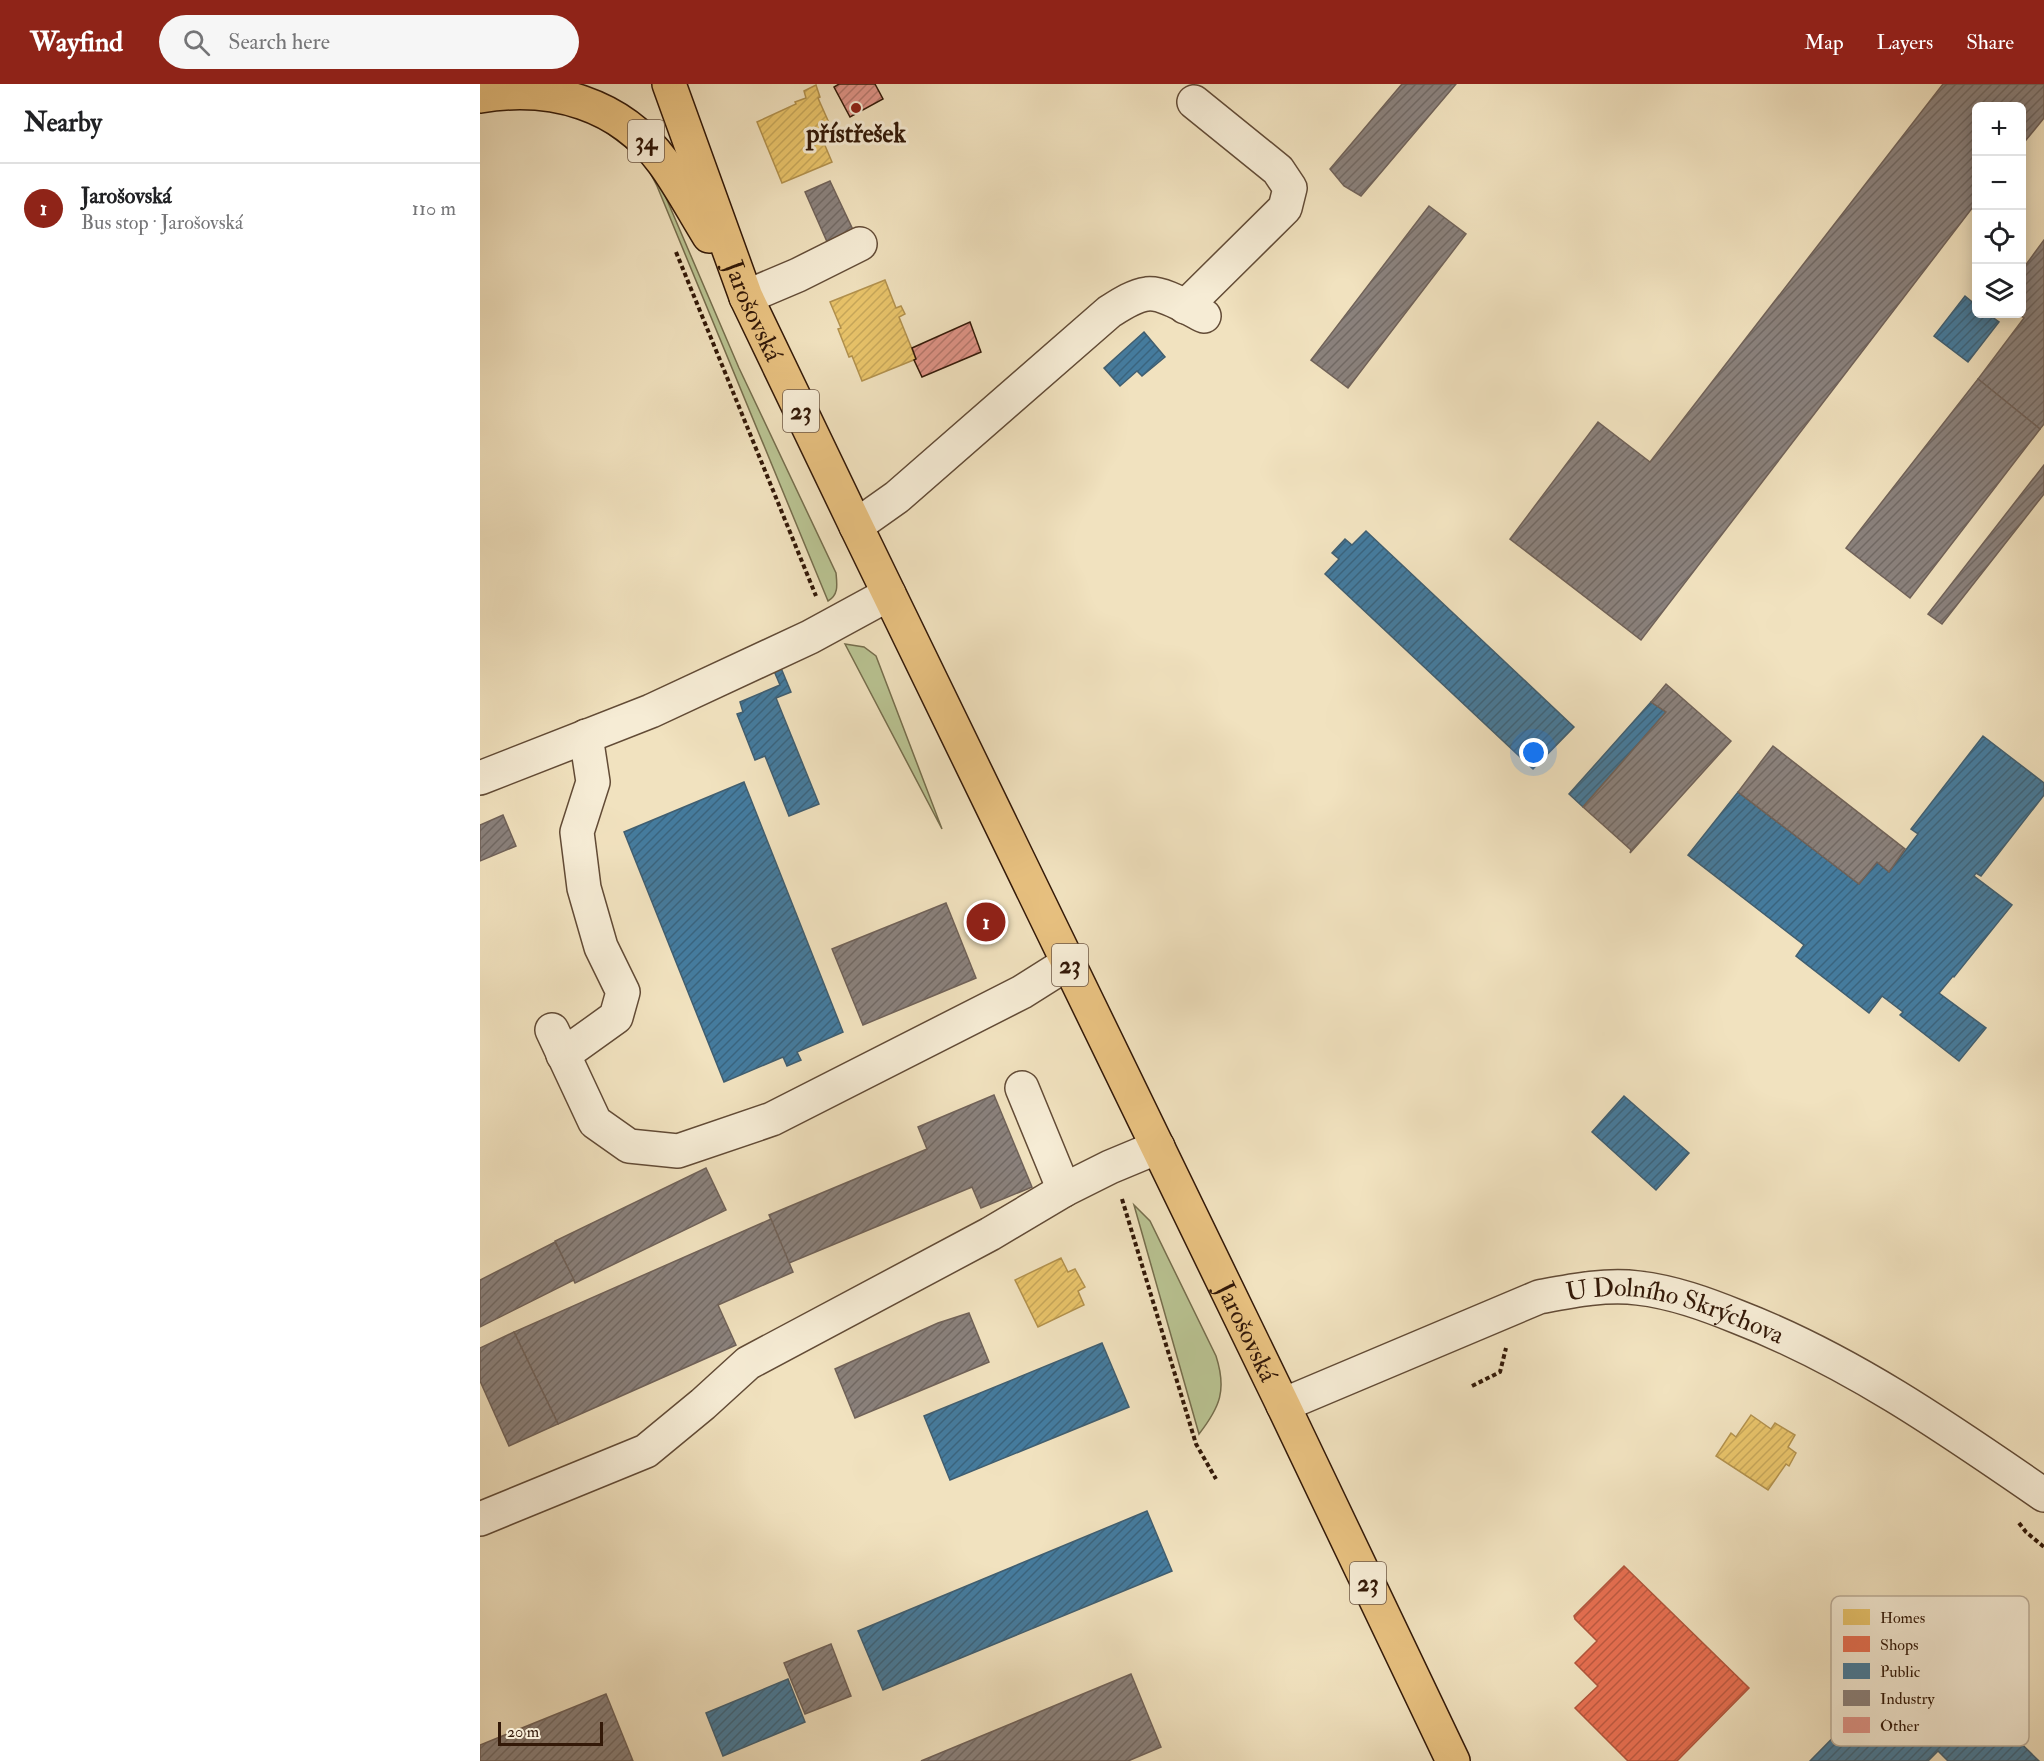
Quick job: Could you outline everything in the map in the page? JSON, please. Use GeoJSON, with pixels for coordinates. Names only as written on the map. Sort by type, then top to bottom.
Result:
{"type":"FeatureCollection","features":[{"type":"Feature","properties":{"kind":"main road","name":"Jarošovská"},"geometry":{"type":"LineString","coordinates":[[669,84],[746,297],[1453,1761]]}},
{"type":"Feature","properties":{"kind":"main road","name":"34"},"geometry":{"type":"LineString","coordinates":[[480,96],[521,85],[561,87],[604,105],[629,123],[664,163],[746,297]]}},
{"type":"Feature","properties":{"kind":"street"},"geometry":{"type":"LineString","coordinates":[[856,526],[897,497],[1109,312],[1130,300],[1148,294],[1169,299],[1194,311],[1285,208],[1290,188],[1278,170],[1194,102]]}},
{"type":"Feature","properties":{"kind":"street"},"geometry":{"type":"LineString","coordinates":[[746,297],[860,244]]}},
{"type":"Feature","properties":{"kind":"street"},"geometry":{"type":"LineString","coordinates":[[480,778],[651,711],[828,627],[889,594]]}},
{"type":"Feature","properties":{"kind":"street"},"geometry":{"type":"LineString","coordinates":[[586,736],[593,782],[577,832],[584,888],[601,947],[622,992],[616,1017],[557,1042],[595,1122],[629,1146],[678,1151],[772,1119],[1022,992],[1068,963]]}},
{"type":"Feature","properties":{"kind":"street"},"geometry":{"type":"LineString","coordinates":[[1022,1088],[1064,1190]]}},
{"type":"Feature","properties":{"kind":"street"},"geometry":{"type":"LineString","coordinates":[[480,1519],[646,1451],[748,1363],[990,1234],[1064,1190],[1110,1167],[1158,1148]]}},
{"type":"Feature","properties":{"kind":"street","name":"U Dolního Skrýchova"},"geometry":{"type":"LineString","coordinates":[[1283,1405],[1539,1297],[1584,1289],[1637,1288],[1697,1301],[1782,1334],[1863,1378],[1947,1428],[2044,1495]]}},
{"type":"Feature","properties":{"kind":"path"},"geometry":{"type":"LineString","coordinates":[[676,251],[828,627]]}},
{"type":"Feature","properties":{"kind":"path"},"geometry":{"type":"LineString","coordinates":[[1110,1167],[1122,1199],[1196,1444],[1216,1479]]}},
{"type":"Feature","properties":{"kind":"path"},"geometry":{"type":"LineString","coordinates":[[1472,1386],[1500,1372],[1505,1349],[1513,1342]]}},
{"type":"Feature","properties":{"kind":"path"},"geometry":{"type":"LineString","coordinates":[[2013,1514],[2026,1532],[2044,1547]]}},
{"type":"Feature","properties":{"kind":"green space"},"geometry":{"type":"Polygon","coordinates":[[[583,110],[652,165],[739,368],[836,573],[836,592],[832,599],[828,601],[657,186],[639,157],[602,129],[583,110]]]}},
{"type":"Feature","properties":{"kind":"green space"},"geometry":{"type":"Polygon","coordinates":[[[845,644],[864,647],[876,656],[942,829],[845,644]]]}},
{"type":"Feature","properties":{"kind":"green space"},"geometry":{"type":"Polygon","coordinates":[[[1134,1205],[1150,1221],[1216,1356],[1221,1379],[1220,1398],[1199,1434],[1134,1205]]]}},
{"type":"Feature","properties":{"kind":"building: Homes"},"geometry":{"type":"Polygon","coordinates":[[[816,85],[820,97],[818,98],[830,125],[818,129],[832,162],[782,183],[757,122],[806,98],[804,91],[816,85]]]}},
{"type":"Feature","properties":{"kind":"building: Homes"},"geometry":{"type":"Polygon","coordinates":[[[885,280],[896,308],[901,306],[905,314],[899,317],[916,359],[862,381],[852,356],[849,357],[838,329],[841,328],[830,302],[885,280]]]}},
{"type":"Feature","properties":{"kind":"building: Homes"},"geometry":{"type":"Polygon","coordinates":[[[1061,1258],[1068,1272],[1075,1269],[1085,1287],[1078,1291],[1084,1305],[1038,1327],[1015,1280],[1061,1258]]]}},
{"type":"Feature","properties":{"kind":"building: Homes"},"geometry":{"type":"Polygon","coordinates":[[[1751,1415],[1771,1429],[1775,1423],[1795,1435],[1788,1447],[1796,1453],[1789,1466],[1786,1464],[1768,1490],[1716,1456],[1731,1433],[1736,1437],[1751,1415]]]}},
{"type":"Feature","properties":{"kind":"building: Shops"},"geometry":{"type":"Polygon","coordinates":[[[1624,1566],[1749,1688],[1677,1761],[1628,1761],[1575,1708],[1598,1686],[1575,1663],[1597,1641],[1574,1616],[1624,1566]]]}},
{"type":"Feature","properties":{"kind":"building: Public"},"geometry":{"type":"Polygon","coordinates":[[[1965,296],[1972,302],[1972,318],[1994,318],[1999,322],[1968,362],[1934,336],[1965,296]]]}},
{"type":"Feature","properties":{"kind":"building: Public"},"geometry":{"type":"Polygon","coordinates":[[[1144,332],[1165,357],[1142,376],[1137,371],[1120,386],[1104,368],[1144,332]]]}},
{"type":"Feature","properties":{"kind":"building: Public"},"geometry":{"type":"Polygon","coordinates":[[[1366,531],[1574,727],[1533,769],[1325,574],[1339,559],[1332,553],[1345,539],[1352,545],[1366,531]]]}},
{"type":"Feature","properties":{"kind":"building: Public"},"geometry":{"type":"Polygon","coordinates":[[[781,668],[791,692],[776,698],[819,804],[789,816],[765,756],[755,760],[737,714],[743,712],[740,702],[780,685],[774,671],[781,668]]]}},
{"type":"Feature","properties":{"kind":"building: Public"},"geometry":{"type":"Polygon","coordinates":[[[1651,702],[1666,712],[1583,807],[1569,794],[1651,702]]]}},
{"type":"Feature","properties":{"kind":"building: Public"},"geometry":{"type":"Polygon","coordinates":[[[1983,736],[2044,783],[2044,795],[1981,876],[1976,873],[1974,876],[2012,905],[1939,993],[1986,1028],[1959,1061],[1900,1015],[1903,1012],[1882,996],[1869,1013],[1796,956],[1804,945],[1688,855],[1738,792],[1859,884],[1877,862],[1889,872],[1918,834],[1911,829],[1983,736]]]}},
{"type":"Feature","properties":{"kind":"building: Public"},"geometry":{"type":"Polygon","coordinates":[[[744,782],[843,1032],[797,1052],[801,1060],[787,1066],[783,1057],[724,1082],[624,832],[744,782]]]}},
{"type":"Feature","properties":{"kind":"building: Public"},"geometry":{"type":"Polygon","coordinates":[[[1624,1096],[1689,1153],[1656,1190],[1592,1132],[1624,1096]]]}},
{"type":"Feature","properties":{"kind":"building: Public"},"geometry":{"type":"Polygon","coordinates":[[[1102,1343],[1129,1407],[950,1480],[924,1416],[1102,1343]]]}},
{"type":"Feature","properties":{"kind":"building: Public"},"geometry":{"type":"Polygon","coordinates":[[[1147,1511],[1172,1571],[883,1690],[858,1631],[1147,1511]]]}},
{"type":"Feature","properties":{"kind":"building: Public"},"geometry":{"type":"Polygon","coordinates":[[[788,1679],[805,1722],[723,1756],[706,1713],[788,1679]]]}},
{"type":"Feature","properties":{"kind":"building: Public"},"geometry":{"type":"Polygon","coordinates":[[[1831,1740],[1831,1746],[2024,1746],[2039,1761],[1948,1761],[1938,1751],[1928,1761],[1810,1761],[1831,1740]]]}},
{"type":"Feature","properties":{"kind":"building: Industry"},"geometry":{"type":"Polygon","coordinates":[[[1402,84],[1456,84],[1361,196],[1344,186],[1330,169],[1402,84]]]}},
{"type":"Feature","properties":{"kind":"building: Industry"},"geometry":{"type":"Polygon","coordinates":[[[1943,84],[2044,84],[2044,118],[2026,140],[2026,102],[1972,102],[1972,208],[1641,640],[1510,539],[1598,422],[1650,462],[1943,84]]]}},
{"type":"Feature","properties":{"kind":"building: Industry"},"geometry":{"type":"Polygon","coordinates":[[[830,181],[854,232],[828,244],[805,192],[830,181]]]}},
{"type":"Feature","properties":{"kind":"building: Industry"},"geometry":{"type":"Polygon","coordinates":[[[1429,206],[1466,234],[1348,388],[1311,360],[1429,206]]]}},
{"type":"Feature","properties":{"kind":"building: Industry"},"geometry":{"type":"Polygon","coordinates":[[[2044,240],[2044,424],[2040,429],[1978,379],[2026,318],[2026,265],[2044,240]]]}},
{"type":"Feature","properties":{"kind":"building: Industry"},"geometry":{"type":"Polygon","coordinates":[[[1978,379],[2040,429],[1910,598],[1846,548],[1978,379]]]}},
{"type":"Feature","properties":{"kind":"building: Industry"},"geometry":{"type":"Polygon","coordinates":[[[2044,465],[2044,494],[1942,624],[1928,614],[2044,465]]]}},
{"type":"Feature","properties":{"kind":"building: Industry"},"geometry":{"type":"Polygon","coordinates":[[[1666,684],[1731,741],[1630,853],[1631,850],[1583,807],[1666,712],[1651,702],[1666,684]]]}},
{"type":"Feature","properties":{"kind":"building: Industry"},"geometry":{"type":"Polygon","coordinates":[[[1773,746],[1905,849],[1889,872],[1877,862],[1859,884],[1738,792],[1773,746]]]}},
{"type":"Feature","properties":{"kind":"building: Industry"},"geometry":{"type":"Polygon","coordinates":[[[503,815],[516,846],[480,861],[480,825],[503,815]]]}},
{"type":"Feature","properties":{"kind":"building: Industry"},"geometry":{"type":"Polygon","coordinates":[[[946,903],[976,978],[863,1025],[832,949],[946,903]]]}},
{"type":"Feature","properties":{"kind":"building: Industry"},"geometry":{"type":"Polygon","coordinates":[[[994,1095],[1032,1187],[981,1208],[972,1187],[789,1263],[769,1215],[927,1149],[918,1127],[994,1095]]]}},
{"type":"Feature","properties":{"kind":"building: Industry"},"geometry":{"type":"Polygon","coordinates":[[[706,1168],[726,1210],[575,1283],[555,1241],[706,1168]]]}},
{"type":"Feature","properties":{"kind":"building: Industry"},"geometry":{"type":"Polygon","coordinates":[[[771,1219],[793,1272],[718,1305],[736,1345],[558,1424],[514,1332],[771,1219]]]}},
{"type":"Feature","properties":{"kind":"building: Industry"},"geometry":{"type":"Polygon","coordinates":[[[555,1242],[574,1280],[480,1327],[480,1280],[555,1242]]]}},
{"type":"Feature","properties":{"kind":"building: Industry"},"geometry":{"type":"Polygon","coordinates":[[[969,1313],[989,1362],[855,1418],[835,1369],[938,1323],[969,1313]]]}},
{"type":"Feature","properties":{"kind":"building: Industry"},"geometry":{"type":"Polygon","coordinates":[[[514,1332],[558,1424],[509,1446],[480,1381],[480,1348],[514,1332]]]}},
{"type":"Feature","properties":{"kind":"building: Industry"},"geometry":{"type":"Polygon","coordinates":[[[831,1644],[851,1696],[805,1714],[784,1663],[831,1644]]]}},
{"type":"Feature","properties":{"kind":"building: Industry"},"geometry":{"type":"Polygon","coordinates":[[[1131,1674],[1161,1747],[1128,1761],[921,1761],[1131,1674]]]}},
{"type":"Feature","properties":{"kind":"building: Industry"},"geometry":{"type":"Polygon","coordinates":[[[606,1694],[633,1761],[480,1761],[480,1745],[606,1694]]]}},
{"type":"Feature","properties":{"kind":"building: Other","name":"přístřešek"},"geometry":{"type":"Polygon","coordinates":[[[839,84],[875,84],[883,99],[850,117],[834,87],[839,84]]]}},
{"type":"Feature","properties":{"kind":"building: Other"},"geometry":{"type":"Polygon","coordinates":[[[970,322],[981,352],[922,377],[914,360],[916,359],[912,348],[970,322]]]}},
{"type":"Feature","properties":{"kind":"place","name":"přístřešek"},"geometry":{"type":"Point","coordinates":[856,108]}},
{"type":"Feature","properties":{"kind":"place","name":"Jarošovská"},"geometry":{"type":"Point","coordinates":[986,922]}}]}
